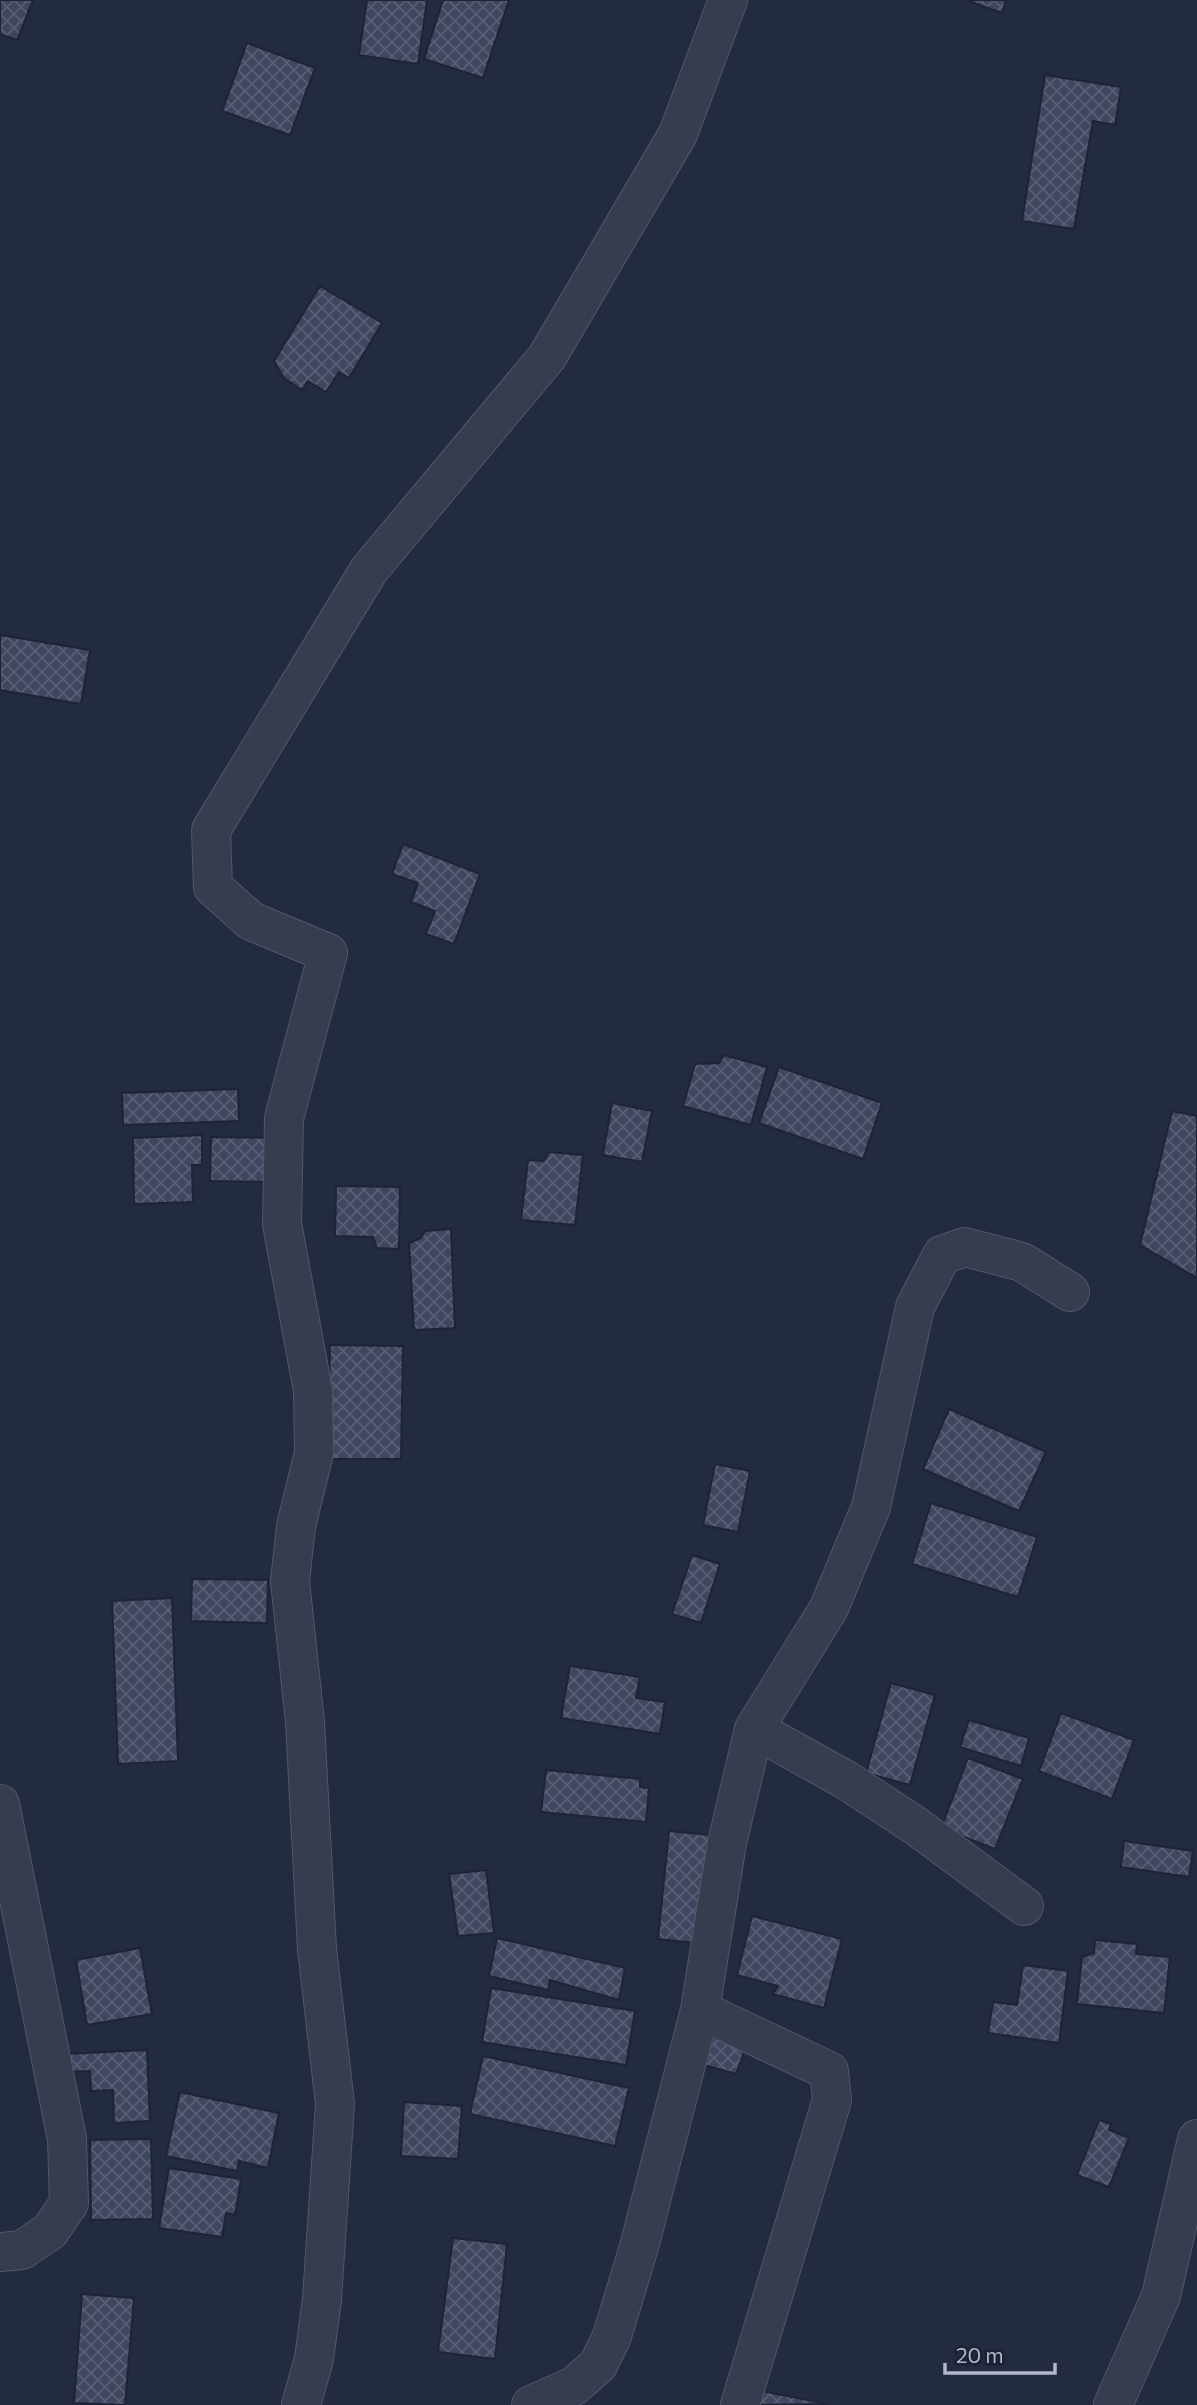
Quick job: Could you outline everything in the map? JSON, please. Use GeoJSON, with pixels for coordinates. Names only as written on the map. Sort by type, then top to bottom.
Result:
{"type":"FeatureCollection","features":[{"type":"Feature","properties":{"kind":"street"},"geometry":{"type":"LineString","coordinates":[[300,2405],[314,2359],[322,2299],[335,2104],[317,1949],[309,1769],[290,1581],[296,1526],[314,1453],[313,1391],[282,1224],[284,1118],[328,953],[251,920],[214,887],[211,830],[369,570],[547,357],[678,134],[725,1]]}},
{"type":"Feature","properties":{"kind":"street"},"geometry":{"type":"LineString","coordinates":[[531,2405],[574,2386],[598,2365],[612,2336],[639,2247],[700,2010],[727,1843],[754,1729],[829,1608],[871,1507],[915,1307],[942,1255],[965,1247],[1021,1262],[1070,1292]]}},
{"type":"Feature","properties":{"kind":"street"},"geometry":{"type":"LineString","coordinates":[[754,1729],[856,1786],[1024,1906]]}},
{"type":"Feature","properties":{"kind":"street"},"geometry":{"type":"LineString","coordinates":[[0,1804],[67,2139],[69,2203],[50,2231],[22,2250],[0,2252]]}},
{"type":"Feature","properties":{"kind":"street"},"geometry":{"type":"LineString","coordinates":[[700,2010],[830,2071],[832,2100],[740,2405]]}},
{"type":"Feature","properties":{"kind":"street"},"geometry":{"type":"LineString","coordinates":[[1113,2405],[1161,2296],[1197,2139]]}},
{"type":"Feature","properties":{"kind":"building"},"geometry":{"type":"Polygon","coordinates":[[[0,0],[33,0],[17,40],[0,34],[0,0]]]}},
{"type":"Feature","properties":{"kind":"building"},"geometry":{"type":"Polygon","coordinates":[[[367,0],[427,0],[418,64],[359,55],[367,0]]]}},
{"type":"Feature","properties":{"kind":"building"},"geometry":{"type":"Polygon","coordinates":[[[443,0],[509,0],[483,78],[424,59],[443,0]]]}},
{"type":"Feature","properties":{"kind":"building"},"geometry":{"type":"Polygon","coordinates":[[[966,0],[1006,0],[1002,13],[966,0]]]}},
{"type":"Feature","properties":{"kind":"building"},"geometry":{"type":"Polygon","coordinates":[[[247,43],[315,68],[290,135],[222,111],[247,43]]]}},
{"type":"Feature","properties":{"kind":"building"},"geometry":{"type":"Polygon","coordinates":[[[1045,75],[1121,87],[1115,125],[1093,121],[1074,229],[1022,221],[1045,75]]]}},
{"type":"Feature","properties":{"kind":"building"},"geometry":{"type":"Polygon","coordinates":[[[320,286],[382,323],[349,378],[339,372],[326,392],[308,381],[302,390],[284,378],[274,361],[320,286]]]}},
{"type":"Feature","properties":{"kind":"building"},"geometry":{"type":"Polygon","coordinates":[[[0,635],[90,650],[81,704],[0,690],[0,635]]]}},
{"type":"Feature","properties":{"kind":"building"},"geometry":{"type":"Polygon","coordinates":[[[403,844],[480,874],[454,944],[426,934],[435,911],[411,902],[418,883],[392,874],[403,844]]]}},
{"type":"Feature","properties":{"kind":"building"},"geometry":{"type":"Polygon","coordinates":[[[724,1055],[767,1067],[751,1125],[683,1106],[695,1064],[719,1063],[724,1055]]]}},
{"type":"Feature","properties":{"kind":"building"},"geometry":{"type":"Polygon","coordinates":[[[779,1067],[882,1103],[863,1159],[759,1123],[779,1067]]]}},
{"type":"Feature","properties":{"kind":"building"},"geometry":{"type":"Polygon","coordinates":[[[238,1089],[239,1121],[123,1125],[122,1093],[238,1089]]]}},
{"type":"Feature","properties":{"kind":"building"},"geometry":{"type":"Polygon","coordinates":[[[612,1103],[652,1111],[642,1162],[603,1155],[612,1103]]]}},
{"type":"Feature","properties":{"kind":"building"},"geometry":{"type":"Polygon","coordinates":[[[1172,1111],[1197,1116],[1197,1278],[1140,1245],[1172,1111]]]}},
{"type":"Feature","properties":{"kind":"building"},"geometry":{"type":"Polygon","coordinates":[[[202,1135],[202,1165],[192,1165],[193,1202],[134,1204],[133,1138],[202,1135]]]}},
{"type":"Feature","properties":{"kind":"building"},"geometry":{"type":"Polygon","coordinates":[[[211,1137],[282,1138],[281,1182],[210,1181],[211,1137]]]}},
{"type":"Feature","properties":{"kind":"building"},"geometry":{"type":"Polygon","coordinates":[[[549,1152],[583,1155],[575,1225],[521,1220],[528,1160],[544,1161],[549,1152]]]}},
{"type":"Feature","properties":{"kind":"building"},"geometry":{"type":"Polygon","coordinates":[[[336,1186],[400,1187],[399,1249],[377,1248],[373,1237],[335,1236],[336,1186]]]}},
{"type":"Feature","properties":{"kind":"building"},"geometry":{"type":"Polygon","coordinates":[[[451,1229],[455,1328],[414,1330],[409,1243],[421,1238],[425,1231],[451,1229]]]}},
{"type":"Feature","properties":{"kind":"building"},"geometry":{"type":"Polygon","coordinates":[[[330,1345],[403,1346],[401,1459],[328,1459],[330,1345]]]}},
{"type":"Feature","properties":{"kind":"building"},"geometry":{"type":"Polygon","coordinates":[[[949,1409],[1046,1452],[1019,1511],[923,1469],[949,1409]]]}},
{"type":"Feature","properties":{"kind":"building"},"geometry":{"type":"Polygon","coordinates":[[[715,1464],[750,1471],[738,1532],[703,1525],[715,1464]]]}},
{"type":"Feature","properties":{"kind":"building"},"geometry":{"type":"Polygon","coordinates":[[[931,1503],[1037,1537],[1018,1597],[912,1564],[931,1503]]]}},
{"type":"Feature","properties":{"kind":"building"},"geometry":{"type":"Polygon","coordinates":[[[692,1555],[720,1564],[701,1623],[672,1614],[692,1555]]]}},
{"type":"Feature","properties":{"kind":"building"},"geometry":{"type":"Polygon","coordinates":[[[192,1579],[268,1580],[267,1623],[191,1621],[192,1579]]]}},
{"type":"Feature","properties":{"kind":"building"},"geometry":{"type":"Polygon","coordinates":[[[172,1598],[178,1761],[118,1764],[112,1601],[172,1598]]]}},
{"type":"Feature","properties":{"kind":"building"},"geometry":{"type":"Polygon","coordinates":[[[570,1666],[640,1677],[636,1698],[665,1702],[660,1734],[561,1718],[570,1666]]]}},
{"type":"Feature","properties":{"kind":"building"},"geometry":{"type":"Polygon","coordinates":[[[891,1683],[935,1695],[910,1785],[866,1773],[891,1683]]]}},
{"type":"Feature","properties":{"kind":"building"},"geometry":{"type":"Polygon","coordinates":[[[1061,1713],[1134,1740],[1112,1799],[1039,1771],[1061,1713]]]}},
{"type":"Feature","properties":{"kind":"building"},"geometry":{"type":"Polygon","coordinates":[[[969,1720],[1029,1738],[1021,1766],[960,1747],[969,1720]]]}},
{"type":"Feature","properties":{"kind":"building"},"geometry":{"type":"Polygon","coordinates":[[[968,1758],[1023,1779],[995,1849],[941,1828],[968,1758]]]}},
{"type":"Feature","properties":{"kind":"building"},"geometry":{"type":"Polygon","coordinates":[[[546,1770],[640,1779],[640,1787],[649,1788],[646,1822],[541,1812],[546,1770]]]}},
{"type":"Feature","properties":{"kind":"building"},"geometry":{"type":"Polygon","coordinates":[[[669,1831],[710,1835],[695,1943],[658,1939],[669,1831]]]}},
{"type":"Feature","properties":{"kind":"building"},"geometry":{"type":"Polygon","coordinates":[[[1124,1841],[1193,1851],[1189,1877],[1121,1867],[1124,1841]]]}},
{"type":"Feature","properties":{"kind":"building"},"geometry":{"type":"Polygon","coordinates":[[[486,1870],[494,1933],[458,1936],[449,1874],[486,1870]]]}},
{"type":"Feature","properties":{"kind":"building"},"geometry":{"type":"Polygon","coordinates":[[[752,1916],[842,1939],[824,2008],[773,1994],[778,1986],[737,1975],[752,1916]]]}},
{"type":"Feature","properties":{"kind":"building"},"geometry":{"type":"Polygon","coordinates":[[[497,1938],[625,1968],[619,2000],[550,1980],[548,1990],[489,1976],[497,1938]]]}},
{"type":"Feature","properties":{"kind":"building"},"geometry":{"type":"Polygon","coordinates":[[[1095,1940],[1137,1944],[1136,1954],[1170,1957],[1164,2013],[1077,2004],[1082,1957],[1094,1953],[1095,1940]]]}},
{"type":"Feature","properties":{"kind":"building"},"geometry":{"type":"Polygon","coordinates":[[[140,1948],[152,2014],[87,2025],[76,1960],[140,1948]]]}},
{"type":"Feature","properties":{"kind":"building"},"geometry":{"type":"Polygon","coordinates":[[[1023,1965],[1068,1971],[1059,2043],[988,2033],[993,2002],[1017,2005],[1023,1965]]]}},
{"type":"Feature","properties":{"kind":"building"},"geometry":{"type":"Polygon","coordinates":[[[491,1988],[635,2011],[626,2065],[482,2042],[491,1988]]]}},
{"type":"Feature","properties":{"kind":"building"},"geometry":{"type":"Polygon","coordinates":[[[715,2032],[747,2044],[736,2074],[704,2065],[715,2032]]]}},
{"type":"Feature","properties":{"kind":"building"},"geometry":{"type":"Polygon","coordinates":[[[147,2050],[150,2121],[114,2123],[113,2090],[91,2091],[90,2071],[66,2072],[66,2054],[147,2050]]]}},
{"type":"Feature","properties":{"kind":"building"},"geometry":{"type":"Polygon","coordinates":[[[483,2056],[629,2088],[615,2146],[470,2114],[483,2056]]]}},
{"type":"Feature","properties":{"kind":"building"},"geometry":{"type":"Polygon","coordinates":[[[180,2092],[279,2113],[268,2168],[239,2161],[237,2171],[166,2156],[180,2092]]]}},
{"type":"Feature","properties":{"kind":"building"},"geometry":{"type":"Polygon","coordinates":[[[404,2102],[462,2106],[458,2159],[401,2156],[404,2102]]]}},
{"type":"Feature","properties":{"kind":"building"},"geometry":{"type":"Polygon","coordinates":[[[1099,2120],[1111,2124],[1109,2130],[1129,2138],[1109,2187],[1077,2175],[1099,2120]]]}},
{"type":"Feature","properties":{"kind":"building"},"geometry":{"type":"Polygon","coordinates":[[[151,2139],[153,2219],[91,2220],[90,2140],[151,2139]]]}},
{"type":"Feature","properties":{"kind":"building"},"geometry":{"type":"Polygon","coordinates":[[[169,2168],[241,2179],[235,2215],[226,2213],[222,2237],[159,2228],[169,2168]]]}},
{"type":"Feature","properties":{"kind":"building"},"geometry":{"type":"Polygon","coordinates":[[[453,2238],[507,2244],[495,2359],[438,2352],[453,2238]]]}},
{"type":"Feature","properties":{"kind":"building"},"geometry":{"type":"Polygon","coordinates":[[[82,2294],[134,2298],[125,2405],[74,2403],[82,2294]]]}},
{"type":"Feature","properties":{"kind":"building"},"geometry":{"type":"Polygon","coordinates":[[[752,2389],[828,2404],[751,2405],[752,2389]]]}}]}
